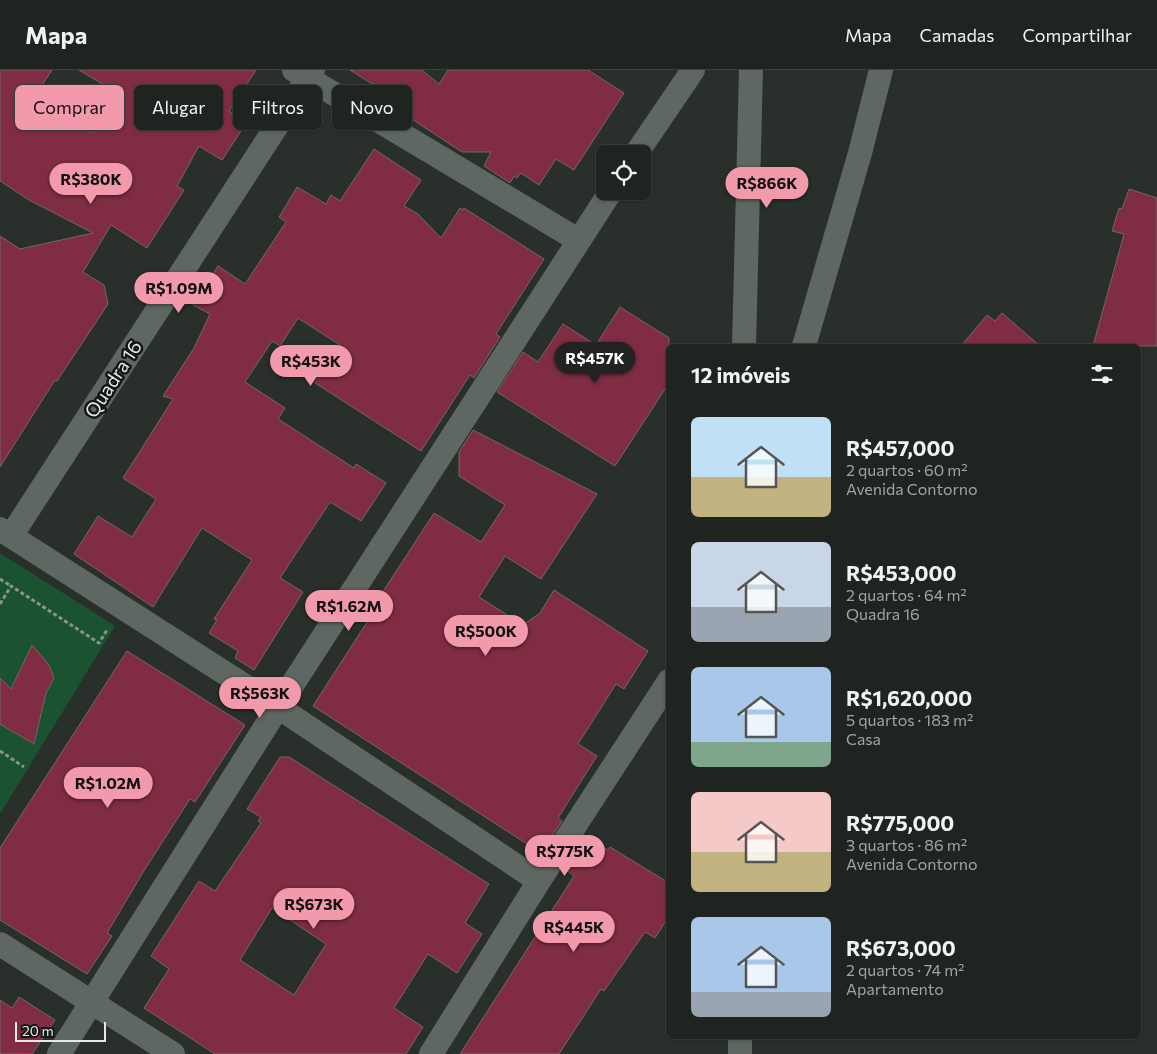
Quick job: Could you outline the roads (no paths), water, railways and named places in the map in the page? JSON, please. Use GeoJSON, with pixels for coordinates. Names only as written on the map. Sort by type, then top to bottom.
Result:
{"type":"FeatureCollection","features":[{"type":"Feature","properties":{"kind":"street"},"geometry":{"type":"LineString","coordinates":[[642,145],[693,70]]}},
{"type":"Feature","properties":{"kind":"street"},"geometry":{"type":"LineString","coordinates":[[744,344],[751,70]]}},
{"type":"Feature","properties":{"kind":"street"},"geometry":{"type":"LineString","coordinates":[[805,344],[860,153],[881,70]]}},
{"type":"Feature","properties":{"kind":"street"},"geometry":{"type":"LineString","coordinates":[[305,73],[578,240]]}},
{"type":"Feature","properties":{"kind":"street","name":"Quadra 16"},"geometry":{"type":"LineString","coordinates":[[6,532],[305,73]]}},
{"type":"Feature","properties":{"kind":"street"},"geometry":{"type":"LineString","coordinates":[[59,1054],[278,707],[605,200]]}},
{"type":"Feature","properties":{"kind":"street"},"geometry":{"type":"LineString","coordinates":[[6,532],[278,707],[539,881]]}},
{"type":"Feature","properties":{"kind":"street"},"geometry":{"type":"LineString","coordinates":[[431,1054],[539,881],[666,687]]}},
{"type":"Feature","properties":{"kind":"street"},"geometry":{"type":"LineString","coordinates":[[0,944],[173,1054]]}},
{"type":"Feature","properties":{"kind":"street"},"geometry":{"type":"LineString","coordinates":[[740,1039],[740,1054]]}}]}
